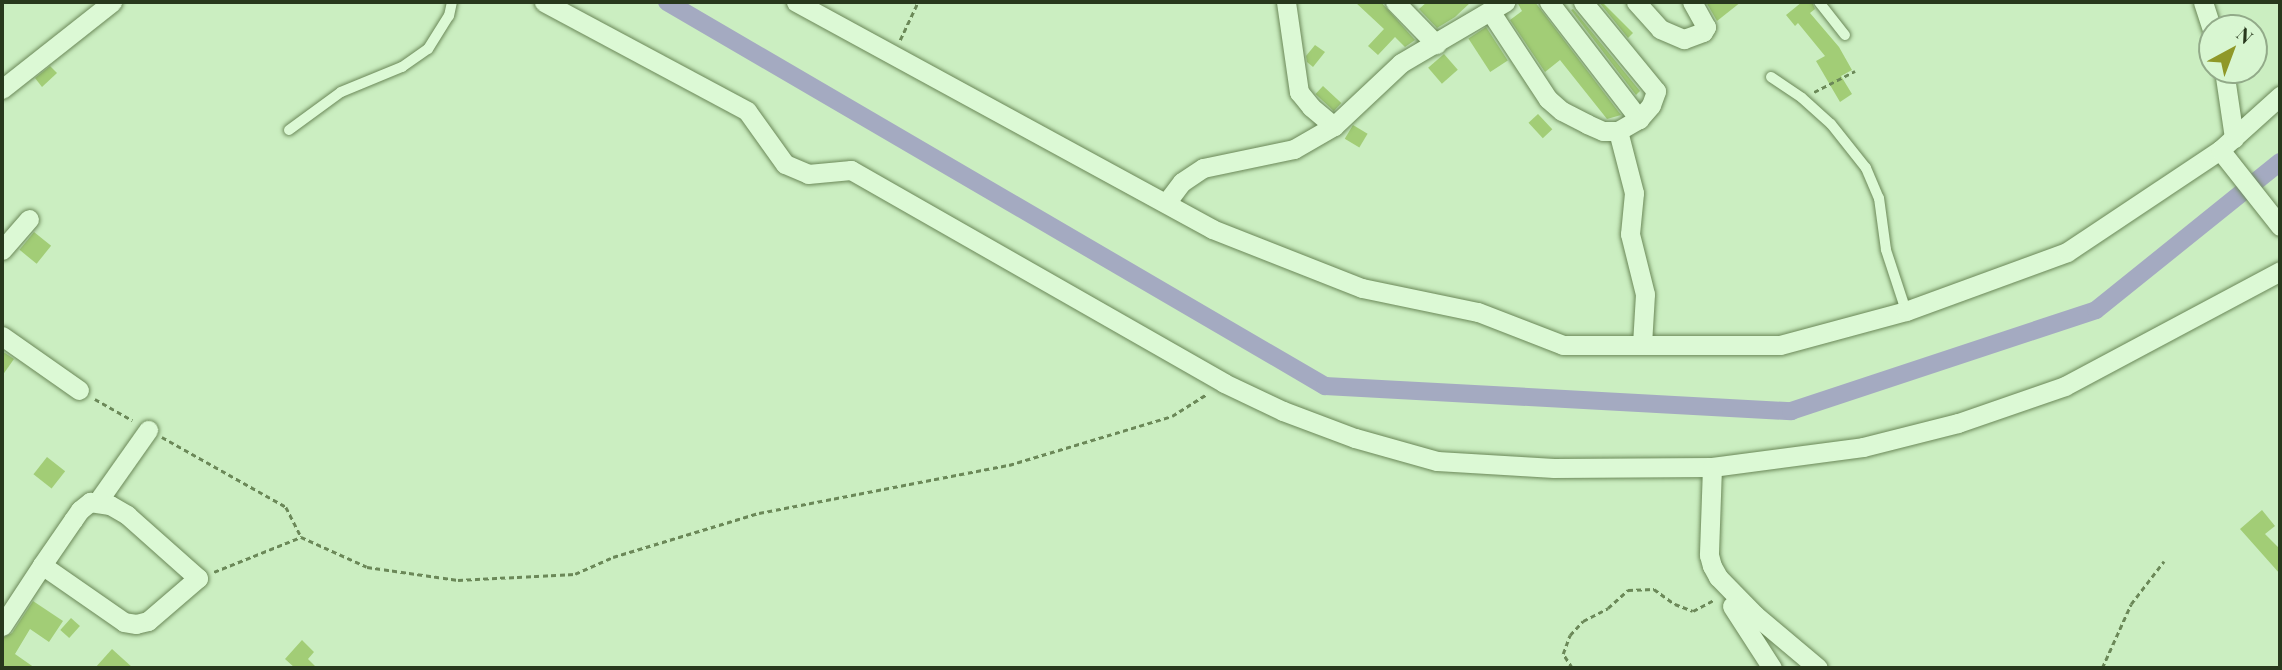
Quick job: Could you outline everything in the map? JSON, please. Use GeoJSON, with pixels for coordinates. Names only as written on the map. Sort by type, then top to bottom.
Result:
{"type":"FeatureCollection","features":[{"type":"Feature","properties":{"kind":"street"},"geometry":{"type":"LineString","coordinates":[[2,89],[112,2]]}},
{"type":"Feature","properties":{"kind":"street"},"geometry":{"type":"LineString","coordinates":[[544,2],[747,111],[755,117],[775,154],[785,164],[808,174],[851,170],[1224,383],[1283,411],[1356,438],[1437,461],[1554,468],[1712,467],[1863,447],[1958,423],[2065,386],[2280,271]]}},
{"type":"Feature","properties":{"kind":"street"},"geometry":{"type":"LineString","coordinates":[[796,2],[1212,229],[1362,288],[1478,312],[1563,345],[1780,345],[1906,311],[2067,252],[2228,150],[2280,96]]}},
{"type":"Feature","properties":{"kind":"street"},"geometry":{"type":"LineString","coordinates":[[1286,2],[1299,92],[1311,107],[1334,126]]}},
{"type":"Feature","properties":{"kind":"street"},"geometry":{"type":"LineString","coordinates":[[1395,2],[1436,44]]}},
{"type":"Feature","properties":{"kind":"street"},"geometry":{"type":"LineString","coordinates":[[1549,2],[1639,119]]}},
{"type":"Feature","properties":{"kind":"street"},"geometry":{"type":"LineString","coordinates":[[1166,204],[1182,182],[1203,168],[1294,149],[1334,126],[1385,76],[1497,6],[1548,99],[1562,111],[1587,124],[1603,131],[1618,131],[1639,119],[1651,105],[1656,91],[1583,2]]}},
{"type":"Feature","properties":{"kind":"street"},"geometry":{"type":"LineString","coordinates":[[1636,2],[1660,29],[1684,39],[1703,32],[1706,27],[1692,2]]}},
{"type":"Feature","properties":{"kind":"street"},"geometry":{"type":"LineString","coordinates":[[2225,84],[2228,150],[2280,226]]}},
{"type":"Feature","properties":{"kind":"street"},"geometry":{"type":"LineString","coordinates":[[1618,131],[1634,193],[1630,234],[1645,294],[1642,345]]}},
{"type":"Feature","properties":{"kind":"street"},"geometry":{"type":"LineString","coordinates":[[2,250],[29,219]]}},
{"type":"Feature","properties":{"kind":"street"},"geometry":{"type":"LineString","coordinates":[[2,336],[79,390]]}},
{"type":"Feature","properties":{"kind":"street"},"geometry":{"type":"LineString","coordinates":[[2,626],[79,510],[98,501],[148,429]]}},
{"type":"Feature","properties":{"kind":"street"},"geometry":{"type":"LineString","coordinates":[[1712,467],[1709,555],[1720,585],[1772,668]]}},
{"type":"Feature","properties":{"kind":"street"},"geometry":{"type":"LineString","coordinates":[[42,565],[124,622],[136,624],[148,621],[198,578],[127,515],[98,501]]}},
{"type":"Feature","properties":{"kind":"street"},"geometry":{"type":"LineString","coordinates":[[1720,585],[1818,668]]}},
{"type":"Feature","properties":{"kind":"lane"},"geometry":{"type":"LineString","coordinates":[[289,130],[341,92],[402,66],[428,49],[449,16],[452,2]]}},
{"type":"Feature","properties":{"kind":"lane"},"geometry":{"type":"LineString","coordinates":[[1819,2],[1845,35]]}},
{"type":"Feature","properties":{"kind":"lane"},"geometry":{"type":"LineString","coordinates":[[1771,76],[1802,98],[1831,124],[1873,180],[1883,222],[1886,250],[1906,311]]}},
{"type":"Feature","properties":{"kind":"path"},"geometry":{"type":"LineString","coordinates":[[893,56],[918,2]]}},
{"type":"Feature","properties":{"kind":"path"},"geometry":{"type":"LineString","coordinates":[[1802,98],[1855,71]]}},
{"type":"Feature","properties":{"kind":"path"},"geometry":{"type":"LineString","coordinates":[[79,390],[286,507],[302,537],[367,567],[450,579],[575,574],[613,557],[759,513],[1009,466],[1172,416],[1224,383]]}},
{"type":"Feature","properties":{"kind":"path"},"geometry":{"type":"LineString","coordinates":[[198,578],[302,537]]}},
{"type":"Feature","properties":{"kind":"path"},"geometry":{"type":"LineString","coordinates":[[2102,668],[2131,604],[2164,561]]}},
{"type":"Feature","properties":{"kind":"path"},"geometry":{"type":"LineString","coordinates":[[1572,668],[1563,654],[1570,635],[1583,621],[1608,608],[1628,590],[1654,590],[1675,604],[1693,611],[1720,585]]}},
{"type":"Feature","properties":{"kind":"building"},"geometry":{"type":"Polygon","coordinates":[[[1355,2],[1381,2],[1415,40],[1405,47],[1395,37],[1378,55],[1368,46],[1384,29],[1355,2]]]}},
{"type":"Feature","properties":{"kind":"building"},"geometry":{"type":"Polygon","coordinates":[[[1427,2],[1471,2],[1455,17],[1437,28],[1419,9],[1427,2]]]}},
{"type":"Feature","properties":{"kind":"building"},"geometry":{"type":"Polygon","coordinates":[[[1517,2],[1535,2],[1621,115],[1607,119],[1560,60],[1545,72],[1510,20],[1522,11],[1517,2]]]}},
{"type":"Feature","properties":{"kind":"building"},"geometry":{"type":"Polygon","coordinates":[[[1599,2],[1633,33],[1628,38],[1599,2]]]}},
{"type":"Feature","properties":{"kind":"building"},"geometry":{"type":"Polygon","coordinates":[[[1706,2],[1741,2],[1717,21],[1706,2]]]}},
{"type":"Feature","properties":{"kind":"building"},"geometry":{"type":"Polygon","coordinates":[[[1802,2],[1812,2],[1815,9],[1810,13],[1839,47],[1852,70],[1841,76],[1852,94],[1840,102],[1816,61],[1825,56],[1798,23],[1795,26],[1786,15],[1802,2]]]}},
{"type":"Feature","properties":{"kind":"building"},"geometry":{"type":"Polygon","coordinates":[[[1573,9],[1640,91],[1636,95],[1571,10],[1573,9]]]}},
{"type":"Feature","properties":{"kind":"building"},"geometry":{"type":"Polygon","coordinates":[[[1486,27],[1508,61],[1490,72],[1468,38],[1486,27]]]}},
{"type":"Feature","properties":{"kind":"building"},"geometry":{"type":"Polygon","coordinates":[[[1315,45],[1325,52],[1313,67],[1307,62],[1306,56],[1315,45]]]}},
{"type":"Feature","properties":{"kind":"building"},"geometry":{"type":"Polygon","coordinates":[[[1444,54],[1458,70],[1442,84],[1428,68],[1444,54]]]}},
{"type":"Feature","properties":{"kind":"building"},"geometry":{"type":"Polygon","coordinates":[[[50,66],[57,73],[42,87],[35,78],[50,66]]]}},
{"type":"Feature","properties":{"kind":"building"},"geometry":{"type":"Polygon","coordinates":[[[1323,86],[1341,103],[1334,111],[1315,94],[1323,86]]]}},
{"type":"Feature","properties":{"kind":"building"},"geometry":{"type":"Polygon","coordinates":[[[1538,114],[1552,129],[1543,138],[1528,123],[1538,114]]]}},
{"type":"Feature","properties":{"kind":"building"},"geometry":{"type":"Polygon","coordinates":[[[1353,125],[1368,134],[1359,147],[1345,139],[1353,125]]]}},
{"type":"Feature","properties":{"kind":"building"},"geometry":{"type":"Polygon","coordinates":[[[34,232],[51,246],[37,264],[20,250],[34,232]]]}},
{"type":"Feature","properties":{"kind":"building"},"geometry":{"type":"Polygon","coordinates":[[[2,351],[14,359],[2,376],[2,351]]]}},
{"type":"Feature","properties":{"kind":"building"},"geometry":{"type":"Polygon","coordinates":[[[47,457],[65,471],[52,488],[33,474],[47,457]]]}},
{"type":"Feature","properties":{"kind":"building"},"geometry":{"type":"Polygon","coordinates":[[[2262,510],[2275,526],[2265,534],[2280,549],[2280,574],[2240,529],[2262,510]]]}},
{"type":"Feature","properties":{"kind":"building"},"geometry":{"type":"Polygon","coordinates":[[[33,601],[63,621],[49,642],[30,629],[15,654],[35,668],[2,668],[2,638],[12,633],[33,601]]]}},
{"type":"Feature","properties":{"kind":"building"},"geometry":{"type":"Polygon","coordinates":[[[71,618],[80,626],[69,638],[60,630],[71,618]]]}},
{"type":"Feature","properties":{"kind":"building"},"geometry":{"type":"Polygon","coordinates":[[[302,640],[314,652],[308,659],[317,668],[295,668],[285,659],[302,640]]]}},
{"type":"Feature","properties":{"kind":"building"},"geometry":{"type":"Polygon","coordinates":[[[112,649],[133,668],[95,668],[112,649]]]}},
{"type":"Feature","properties":{"kind":"waterway"},"geometry":{"type":"LineString","coordinates":[[667,2],[1325,386],[1791,411],[2096,310],[2280,162]]}}]}
